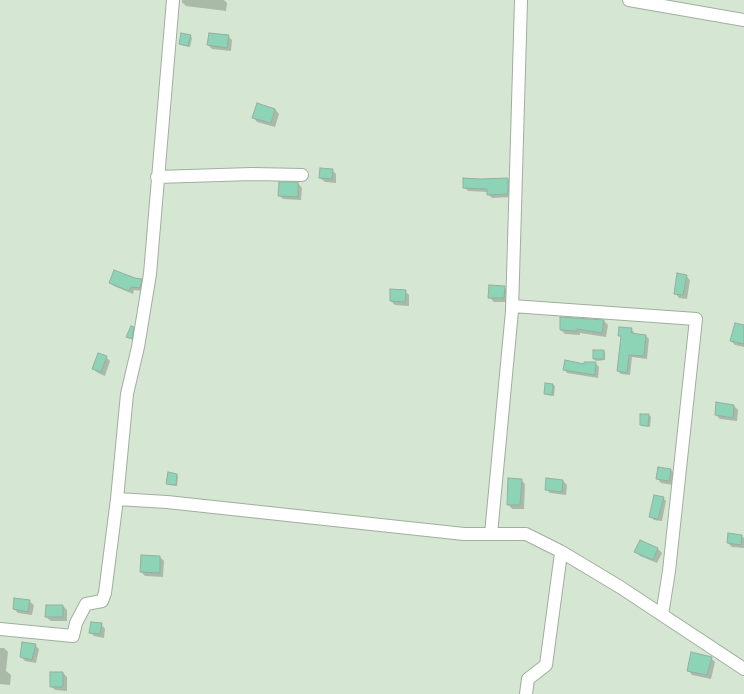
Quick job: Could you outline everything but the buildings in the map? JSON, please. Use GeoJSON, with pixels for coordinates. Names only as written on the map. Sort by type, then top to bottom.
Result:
{"type":"FeatureCollection","features":[{"type":"Feature","properties":{"kind":"street"},"geometry":{"type":"LineString","coordinates":[[0,629],[73,636],[76,623],[86,604],[102,601],[105,593],[117,499],[127,394],[138,347],[150,274],[172,0]]}},
{"type":"Feature","properties":{"kind":"street"},"geometry":{"type":"LineString","coordinates":[[491,534],[512,306],[521,0]]}},
{"type":"Feature","properties":{"kind":"street"},"geometry":{"type":"LineString","coordinates":[[629,0],[744,20]]}},
{"type":"Feature","properties":{"kind":"street"},"geometry":{"type":"LineString","coordinates":[[157,177],[302,174]]}},
{"type":"Feature","properties":{"kind":"street"},"geometry":{"type":"LineString","coordinates":[[512,306],[696,319],[669,571],[662,615]]}},
{"type":"Feature","properties":{"kind":"street"},"geometry":{"type":"LineString","coordinates":[[117,499],[166,502],[464,534],[526,534],[562,552],[620,587],[744,669]]}},
{"type":"Feature","properties":{"kind":"street"},"geometry":{"type":"LineString","coordinates":[[526,694],[528,679],[546,665],[562,552]]}}]}
